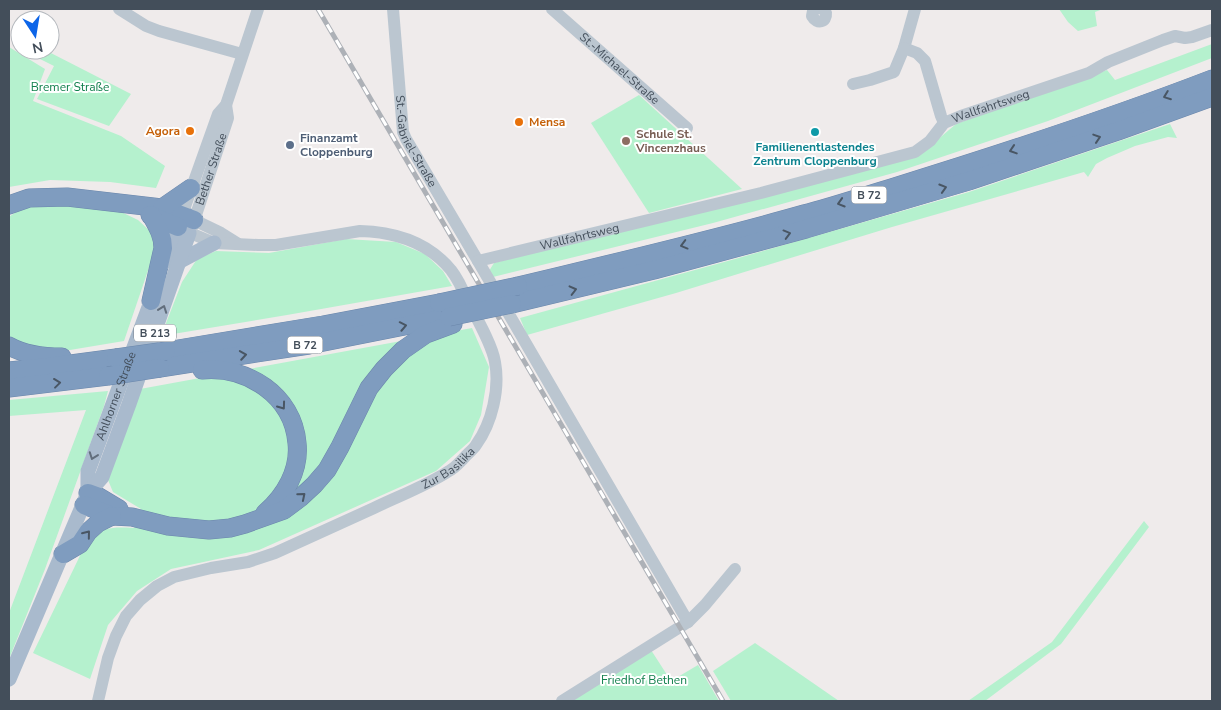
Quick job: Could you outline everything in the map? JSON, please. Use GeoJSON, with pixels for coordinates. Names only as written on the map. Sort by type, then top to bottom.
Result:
{"type":"FeatureCollection","features":[{"type":"Feature","properties":{"kind":"highway","name":"B 72"},"geometry":{"type":"LineString","coordinates":[[519,297],[650,254],[804,214],[965,166],[1060,135],[1212,79]]}},
{"type":"Feature","properties":{"kind":"highway","name":"B 72"},"geometry":{"type":"LineString","coordinates":[[9,388],[159,371],[310,345],[519,297],[654,270],[824,224],[969,180],[1118,131],[1212,97]]}},
{"type":"Feature","properties":{"kind":"highway"},"geometry":{"type":"LineString","coordinates":[[156,212],[191,188]]}},
{"type":"Feature","properties":{"kind":"highway"},"geometry":{"type":"LineString","coordinates":[[9,205],[29,198],[58,197],[96,200],[156,212],[186,224]]}},
{"type":"Feature","properties":{"kind":"highway","name":"B 213"},"geometry":{"type":"LineString","coordinates":[[151,301],[163,248],[163,240],[156,212]]}},
{"type":"Feature","properties":{"kind":"highway","name":"B 72"},"geometry":{"type":"LineString","coordinates":[[9,371],[166,351],[313,326],[447,315]]}},
{"type":"Feature","properties":{"kind":"highway","name":"B 72"},"geometry":{"type":"LineString","coordinates":[[86,499],[112,516],[132,517],[168,526],[209,530],[230,528],[284,510],[314,485],[327,470],[369,388],[384,369],[403,350],[426,334],[447,315]]}},
{"type":"Feature","properties":{"kind":"highway"},"geometry":{"type":"LineString","coordinates":[[9,346],[17,351],[42,356],[64,357],[85,362]]}},
{"type":"Feature","properties":{"kind":"highway","name":"B 72"},"geometry":{"type":"LineString","coordinates":[[159,371],[173,373],[225,370],[242,374],[252,378],[266,388],[286,409],[294,429],[297,443],[297,458],[293,473],[281,497],[259,519]]}},
{"type":"Feature","properties":{"kind":"highway","name":"B 72"},"geometry":{"type":"LineString","coordinates":[[86,499],[99,497],[132,517]]}},
{"type":"Feature","properties":{"kind":"highway"},"geometry":{"type":"LineString","coordinates":[[63,554],[80,544],[88,532],[98,523],[112,516]]}},
{"type":"Feature","properties":{"kind":"main road","name":"Ahlhorner Straße"},"geometry":{"type":"LineString","coordinates":[[9,679],[86,499],[102,476],[180,261],[186,224]]}},
{"type":"Feature","properties":{"kind":"main road","name":"Ahlhorner Straße"},"geometry":{"type":"LineString","coordinates":[[86,499],[88,471],[151,301],[186,224]]}},
{"type":"Feature","properties":{"kind":"main road"},"geometry":{"type":"LineString","coordinates":[[180,261],[214,243]]}},
{"type":"Feature","properties":{"kind":"street"},"geometry":{"type":"LineString","coordinates":[[119,9],[146,26],[159,31],[242,54]]}},
{"type":"Feature","properties":{"kind":"street","name":"Bether Straße"},"geometry":{"type":"LineString","coordinates":[[186,224],[228,118],[226,106],[258,9]]}},
{"type":"Feature","properties":{"kind":"street","name":"St.-Gabriel-Straße"},"geometry":{"type":"LineString","coordinates":[[394,9],[403,132],[478,261]]}},
{"type":"Feature","properties":{"kind":"street"},"geometry":{"type":"LineString","coordinates":[[816,9],[813,11],[812,16],[818,22],[824,21],[826,13],[823,9]]}},
{"type":"Feature","properties":{"kind":"street"},"geometry":{"type":"LineString","coordinates":[[853,84],[894,72],[904,48],[915,9]]}},
{"type":"Feature","properties":{"kind":"street","name":"St.-Michael-Straße"},"geometry":{"type":"LineString","coordinates":[[558,11],[687,128]]}},
{"type":"Feature","properties":{"kind":"street","name":"Wallfahrtsweg"},"geometry":{"type":"LineString","coordinates":[[478,261],[762,194],[915,152],[930,141],[944,123],[961,116],[1089,73],[1108,62],[1163,40],[1175,36],[1192,37],[1212,30]]}},
{"type":"Feature","properties":{"kind":"street"},"geometry":{"type":"LineString","coordinates":[[904,48],[916,53],[925,61],[944,123]]}},
{"type":"Feature","properties":{"kind":"street","name":"Bether Straße"},"geometry":{"type":"LineString","coordinates":[[186,224],[191,188],[218,114],[226,106]]}},
{"type":"Feature","properties":{"kind":"street","name":"Zur Basilika"},"geometry":{"type":"LineString","coordinates":[[98,701],[108,658],[126,616],[140,600],[157,586],[174,577],[248,562],[275,553],[425,484],[451,470],[476,445],[485,430],[494,406],[496,386],[495,361],[488,340],[452,272],[438,257],[426,248],[413,241],[399,237],[360,231],[276,245],[214,243],[186,224]]}},
{"type":"Feature","properties":{"kind":"street","name":"Zur Basilika"},"geometry":{"type":"LineString","coordinates":[[186,224],[221,233],[240,244]]}},
{"type":"Feature","properties":{"kind":"street"},"geometry":{"type":"LineString","coordinates":[[478,261],[688,622]]}},
{"type":"Feature","properties":{"kind":"street"},"geometry":{"type":"LineString","coordinates":[[562,701],[688,622],[735,569]]}},
{"type":"Feature","properties":{"kind":"green space"},"geometry":{"type":"Polygon","coordinates":[[[1059,9],[1103,9],[1095,12],[1097,26],[1078,31],[1068,22],[1059,9]]]}},
{"type":"Feature","properties":{"kind":"green space"},"geometry":{"type":"Polygon","coordinates":[[[1212,44],[1212,58],[1048,121],[897,172],[713,223],[493,277],[489,271],[494,263],[923,152],[956,124],[1107,70],[1115,80],[1212,44]]]}},
{"type":"Feature","properties":{"kind":"green space"},"geometry":{"type":"Polygon","coordinates":[[[9,47],[10,60],[30,60],[45,69],[33,101],[121,136],[165,166],[156,188],[110,182],[50,180],[9,187],[9,47]]]}},
{"type":"Feature","properties":{"kind":"green space","name":"Bremer Straße"},"geometry":{"type":"Polygon","coordinates":[[[60,58],[131,94],[109,126],[37,99],[54,66],[42,60],[60,60],[60,58]]]}},
{"type":"Feature","properties":{"kind":"green space"},"geometry":{"type":"Polygon","coordinates":[[[639,95],[742,189],[649,213],[591,123],[639,95]]]}},
{"type":"Feature","properties":{"kind":"green space"},"geometry":{"type":"Polygon","coordinates":[[[1170,124],[1177,138],[1168,137],[1135,146],[1107,158],[1096,164],[1088,177],[1084,172],[892,227],[676,293],[527,335],[520,318],[969,192],[1170,124]]]}},
{"type":"Feature","properties":{"kind":"green space"},"geometry":{"type":"Polygon","coordinates":[[[65,203],[117,210],[138,220],[152,233],[155,250],[124,341],[58,352],[9,342],[9,217],[29,207],[65,203]]]}},
{"type":"Feature","properties":{"kind":"green space"},"geometry":{"type":"Polygon","coordinates":[[[346,239],[396,242],[425,254],[443,271],[452,286],[161,336],[182,282],[197,259],[216,251],[269,253],[346,239]]]}},
{"type":"Feature","properties":{"kind":"green space"},"geometry":{"type":"Polygon","coordinates":[[[472,328],[489,367],[481,415],[470,441],[436,471],[259,550],[171,569],[137,591],[108,625],[90,679],[33,653],[89,537],[110,528],[134,528],[141,509],[113,492],[108,480],[140,389],[472,328]]]}},
{"type":"Feature","properties":{"kind":"green space"},"geometry":{"type":"Polygon","coordinates":[[[108,391],[45,569],[9,659],[9,613],[86,410],[9,416],[9,400],[108,391]]]}},
{"type":"Feature","properties":{"kind":"green space"},"geometry":{"type":"Polygon","coordinates":[[[1144,521],[1149,527],[1061,644],[985,701],[968,701],[1052,642],[1144,521]]]}},
{"type":"Feature","properties":{"kind":"green space"},"geometry":{"type":"Polygon","coordinates":[[[755,643],[839,701],[731,701],[713,671],[755,643]]]}},
{"type":"Feature","properties":{"kind":"green space","name":"Friedhof Bethen"},"geometry":{"type":"Polygon","coordinates":[[[651,650],[671,681],[698,665],[719,701],[572,701],[651,650]]]}},
{"type":"Feature","properties":{"kind":"railway"},"geometry":{"type":"LineString","coordinates":[[318,9],[723,701]]}},
{"type":"Feature","properties":{"kind":"place","name":"Mensa"},"geometry":{"type":"Point","coordinates":[519,122]}},
{"type":"Feature","properties":{"kind":"place","name":"Agora"},"geometry":{"type":"Point","coordinates":[190,131]}},
{"type":"Feature","properties":{"kind":"place","name":"Familienentlastendes Zentrum Cloppenburg"},"geometry":{"type":"Point","coordinates":[815,132]}},
{"type":"Feature","properties":{"kind":"place","name":"Schule St. Vincenzhaus"},"geometry":{"type":"Point","coordinates":[626,141]}},
{"type":"Feature","properties":{"kind":"place","name":"Finanzamt Cloppenburg"},"geometry":{"type":"Point","coordinates":[290,145]}}]}
